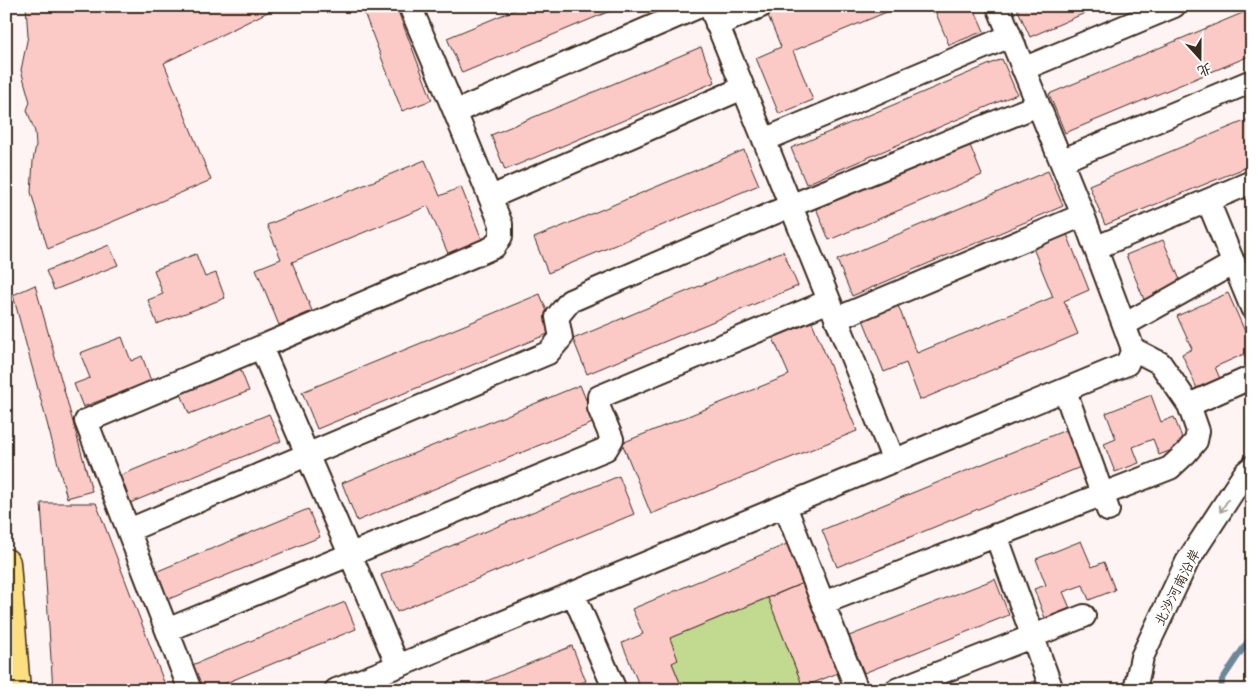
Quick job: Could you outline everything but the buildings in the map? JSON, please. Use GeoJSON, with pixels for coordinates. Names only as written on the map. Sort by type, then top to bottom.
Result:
{"type":"FeatureCollection","features":[{"type":"Feature","properties":{"kind":"main road"},"geometry":{"type":"LineString","coordinates":[[6,563],[16,690]]}},
{"type":"Feature","properties":{"kind":"street"},"geometry":{"type":"LineString","coordinates":[[454,112],[700,6]]}},
{"type":"Feature","properties":{"kind":"street"},"geometry":{"type":"LineString","coordinates":[[761,6],[713,16],[894,461]]}},
{"type":"Feature","properties":{"kind":"street"},"geometry":{"type":"LineString","coordinates":[[998,6],[1061,161],[1124,325],[1130,357]]}},
{"type":"Feature","properties":{"kind":"street"},"geometry":{"type":"LineString","coordinates":[[1023,69],[1174,6]]}},
{"type":"Feature","properties":{"kind":"street"},"geometry":{"type":"LineString","coordinates":[[190,690],[86,421],[494,247],[500,236],[501,224],[412,7]]}},
{"type":"Feature","properties":{"kind":"street"},"geometry":{"type":"LineString","coordinates":[[764,140],[1010,36]]}},
{"type":"Feature","properties":{"kind":"street"},"geometry":{"type":"LineString","coordinates":[[1061,161],[1252,82]]}},
{"type":"Feature","properties":{"kind":"street"},"geometry":{"type":"LineString","coordinates":[[491,197],[743,88]]}},
{"type":"Feature","properties":{"kind":"street"},"geometry":{"type":"LineString","coordinates":[[129,530],[548,353],[561,338],[558,317],[570,301],[790,206],[1038,105]]}},
{"type":"Feature","properties":{"kind":"street"},"geometry":{"type":"LineString","coordinates":[[1095,248],[1252,182]]}},
{"type":"Feature","properties":{"kind":"street"},"geometry":{"type":"LineString","coordinates":[[1208,201],[1252,308]]}},
{"type":"Feature","properties":{"kind":"street"},"geometry":{"type":"LineString","coordinates":[[167,630],[606,449],[612,439],[599,408],[599,397],[1082,215]]}},
{"type":"Feature","properties":{"kind":"street"},"geometry":{"type":"LineString","coordinates":[[1124,325],[1234,263]]}},
{"type":"Feature","properties":{"kind":"street"},"geometry":{"type":"LineString","coordinates":[[261,347],[398,666]]}},
{"type":"Feature","properties":{"kind":"street"},"geometry":{"type":"LineString","coordinates":[[349,687],[1065,391],[1130,357],[1160,363],[1189,405],[1198,431],[1196,441],[1186,454],[1170,468],[1106,502],[996,536],[823,603]]}},
{"type":"Feature","properties":{"kind":"street"},"geometry":{"type":"LineString","coordinates":[[1189,405],[1252,377]]}},
{"type":"Feature","properties":{"kind":"street"},"geometry":{"type":"LineString","coordinates":[[1065,391],[1106,502]]}},
{"type":"Feature","properties":{"kind":"street","name":"北沙河南沿岸"},"geometry":{"type":"LineString","coordinates":[[1134,690],[1142,657],[1187,562],[1245,474],[1252,467]]}},
{"type":"Feature","properties":{"kind":"street"},"geometry":{"type":"LineString","coordinates":[[784,506],[857,690]]}},
{"type":"Feature","properties":{"kind":"street"},"geometry":{"type":"LineString","coordinates":[[996,536],[1052,690]]}},
{"type":"Feature","properties":{"kind":"street"},"geometry":{"type":"LineString","coordinates":[[573,593],[615,690]]}},
{"type":"Feature","properties":{"kind":"street"},"geometry":{"type":"LineString","coordinates":[[896,690],[1084,616]]}},
{"type":"Feature","properties":{"kind":"street"},"geometry":{"type":"LineString","coordinates":[[1128,690],[1142,657]]}},
{"type":"Feature","properties":{"kind":"green space"},"geometry":{"type":"Polygon","coordinates":[[[768,598],[803,687],[796,690],[683,690],[672,663],[670,638],[768,598]]]}},
{"type":"Feature","properties":{"kind":"waterway"},"geometry":{"type":"LineString","coordinates":[[1221,690],[1222,680],[1252,635]]}}]}
